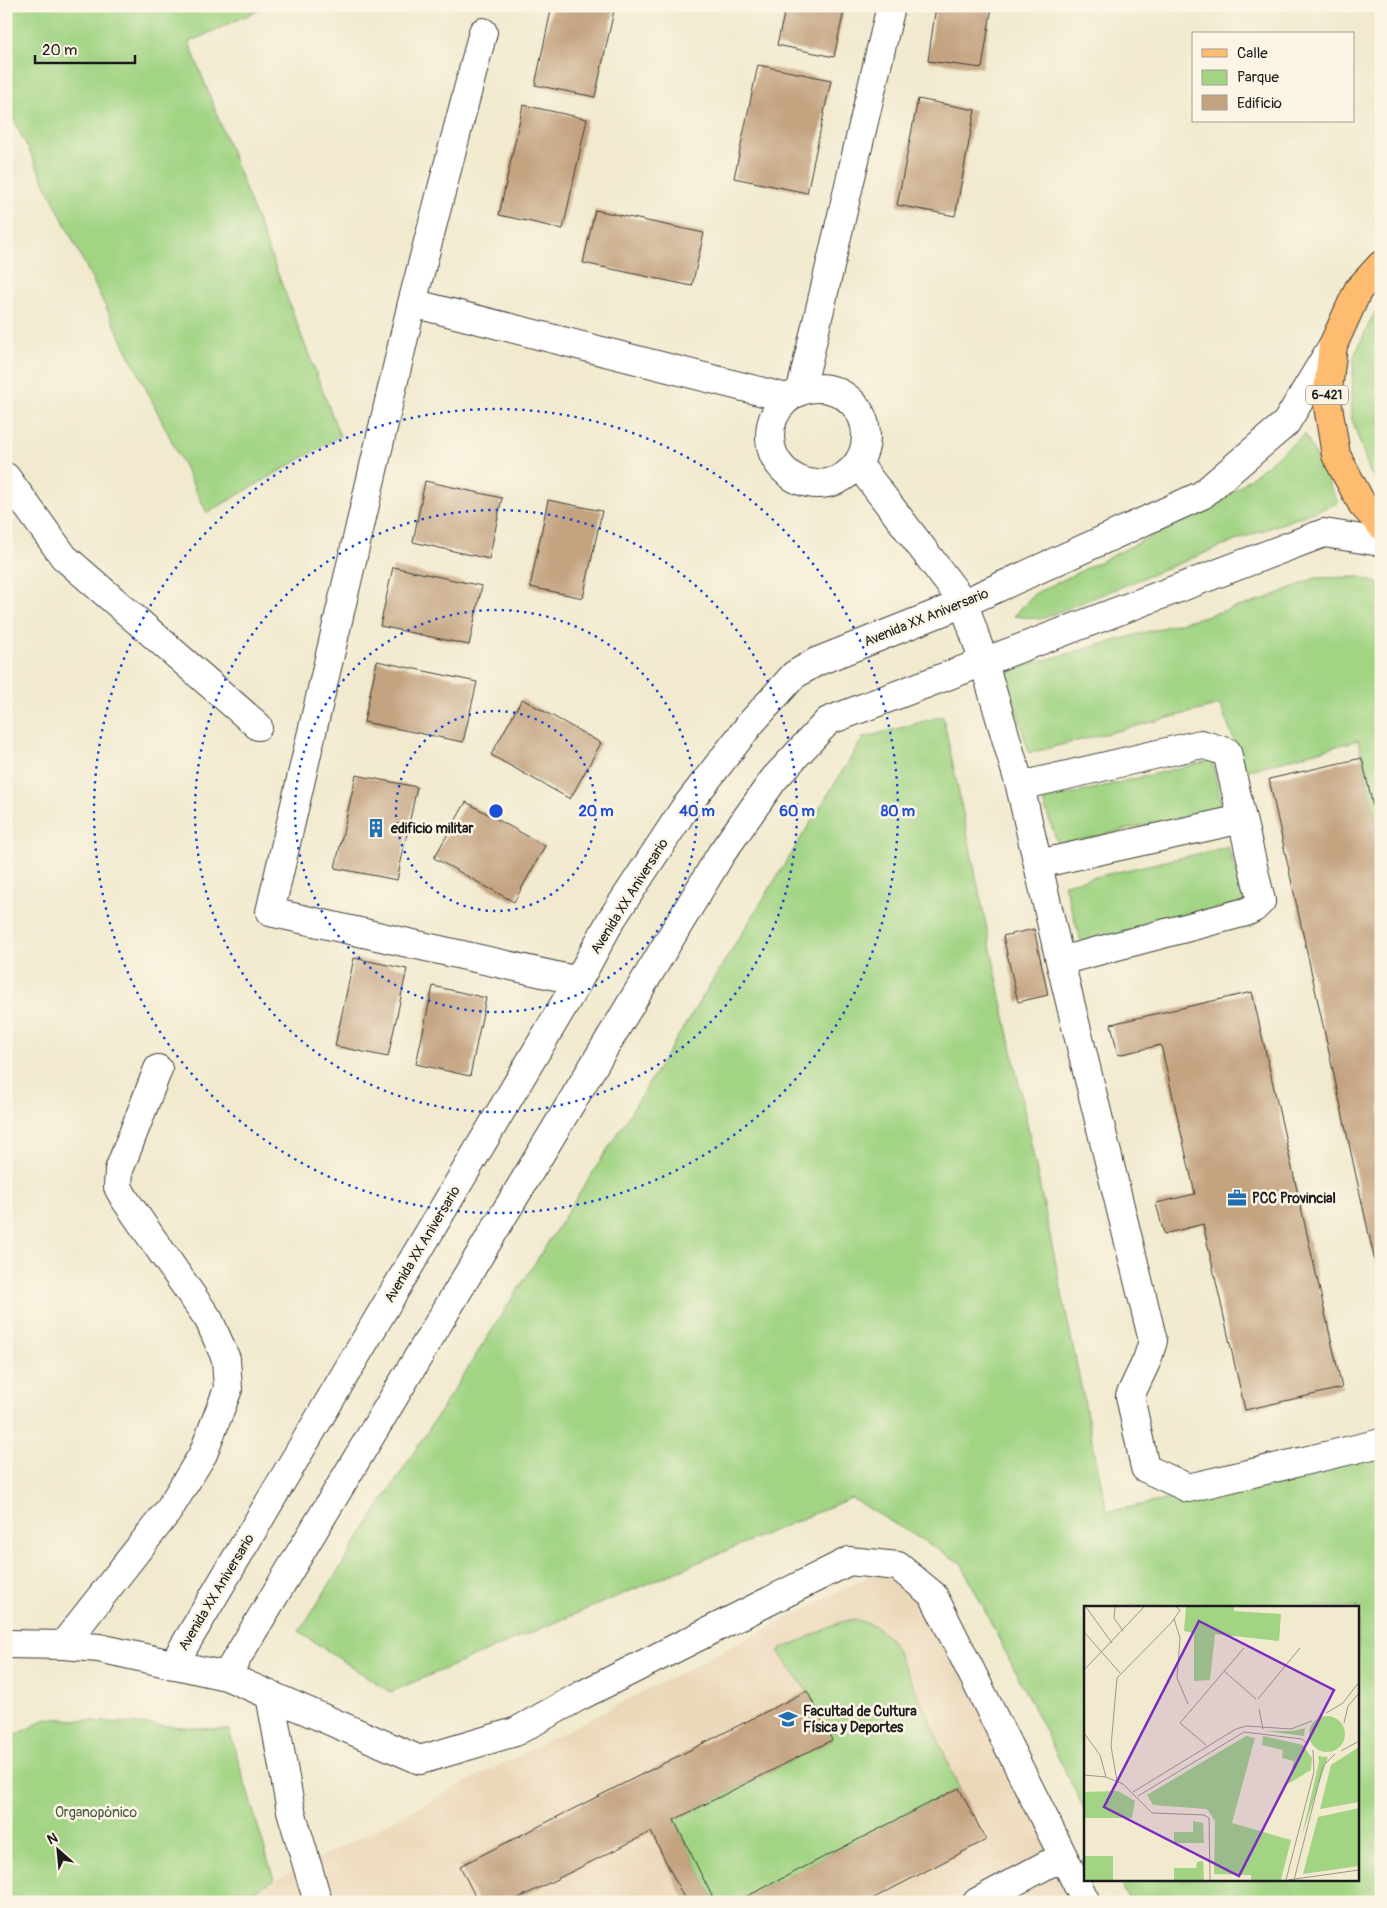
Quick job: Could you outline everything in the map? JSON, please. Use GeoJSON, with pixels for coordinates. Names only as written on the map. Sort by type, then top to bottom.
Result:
{"type":"FeatureCollection","features":[{"type":"Feature","properties":{"kind":"main road","name":"Avenida XX Aniversario"},"geometry":{"type":"LineString","coordinates":[[1381,265],[1358,290],[1334,345],[1327,400],[1336,455],[1362,504],[1381,525]]}},
{"type":"Feature","properties":{"kind":"street"},"geometry":{"type":"LineString","coordinates":[[794,394],[891,6]]}},
{"type":"Feature","properties":{"kind":"street"},"geometry":{"type":"LineString","coordinates":[[483,32],[412,304],[270,912],[578,981]]}},
{"type":"Feature","properties":{"kind":"street"},"geometry":{"type":"LineString","coordinates":[[412,304],[794,394]]}},
{"type":"Feature","properties":{"kind":"street","name":"Avenida XX Aniversario"},"geometry":{"type":"LineString","coordinates":[[173,1665],[578,981],[611,920],[684,809],[750,723],[794,675],[816,662],[964,603],[1202,495],[1286,423],[1334,345]]}},
{"type":"Feature","properties":{"kind":"street"},"geometry":{"type":"LineString","coordinates":[[817,387],[833,390],[848,397],[858,408],[865,421],[864,451],[858,464],[847,475],[834,482],[819,485],[805,483],[791,476],[780,466],[772,454],[769,439],[770,424],[776,410],[794,394],[817,387]]}},
{"type":"Feature","properties":{"kind":"street"},"geometry":{"type":"LineString","coordinates":[[858,464],[964,603],[984,662],[1020,786],[1060,961],[1153,1341],[1147,1360],[1130,1396],[1145,1468],[1188,1488],[1381,1443]]}},
{"type":"Feature","properties":{"kind":"street"},"geometry":{"type":"LineString","coordinates":[[6,477],[64,557],[258,726]]}},
{"type":"Feature","properties":{"kind":"street"},"geometry":{"type":"LineString","coordinates":[[226,1676],[721,854],[774,779],[828,721],[1324,533],[1381,542]]}},
{"type":"Feature","properties":{"kind":"street"},"geometry":{"type":"LineString","coordinates":[[1020,786],[1202,744],[1227,752],[1261,901],[1254,908],[1246,912],[1060,961]]}},
{"type":"Feature","properties":{"kind":"street"},"geometry":{"type":"LineString","coordinates":[[1038,864],[1242,819]]}},
{"type":"Feature","properties":{"kind":"street"},"geometry":{"type":"LineString","coordinates":[[63,1645],[168,1511],[203,1454],[228,1389],[226,1359],[209,1320],[124,1198],[118,1186],[119,1170],[158,1069]]}},
{"type":"Feature","properties":{"kind":"street"},"geometry":{"type":"LineString","coordinates":[[6,1644],[99,1648],[226,1676],[420,1760],[515,1732],[580,1696],[850,1561],[898,1566],[933,1594],[1086,1902]]}},
{"type":"Feature","properties":{"kind":"street"},"geometry":{"type":"LineString","coordinates":[[270,1695],[290,1811],[318,1902]]}},
{"type":"Feature","properties":{"kind":"street"},"geometry":{"type":"LineString","coordinates":[[977,1902],[1063,1856]]}},
{"type":"Feature","properties":{"kind":"shaded area","name":"Facultad de Cultura Física y Deportes"},"geometry":{"type":"Polygon","coordinates":[[[904,1558],[1080,1902],[233,1902],[904,1558]]]}},
{"type":"Feature","properties":{"kind":"green space"},"geometry":{"type":"Polygon","coordinates":[[[6,6],[268,6],[189,42],[340,436],[207,513],[10,112],[6,113],[6,6]]]}},
{"type":"Feature","properties":{"kind":"green space"},"geometry":{"type":"Polygon","coordinates":[[[1381,299],[1381,485],[1370,473],[1351,416],[1354,356],[1381,299]]]}},
{"type":"Feature","properties":{"kind":"green space"},"geometry":{"type":"Polygon","coordinates":[[[1305,434],[1338,503],[1245,537],[1041,619],[1014,616],[1034,594],[1218,504],[1305,434]]]}},
{"type":"Feature","properties":{"kind":"green space"},"geometry":{"type":"Polygon","coordinates":[[[1360,577],[1381,585],[1381,843],[1358,740],[1246,771],[1220,705],[1029,753],[1005,671],[1263,600],[1315,578],[1360,577]]]}},
{"type":"Feature","properties":{"kind":"green space"},"geometry":{"type":"Polygon","coordinates":[[[943,716],[1107,1512],[1381,1455],[1381,1897],[1372,1902],[1130,1902],[1119,1880],[1360,1880],[1360,1606],[1084,1606],[1084,1809],[961,1563],[851,1498],[390,1692],[299,1632],[618,1133],[863,738],[943,716]]]}},
{"type":"Feature","properties":{"kind":"green space"},"geometry":{"type":"Polygon","coordinates":[[[1212,760],[1222,808],[1058,845],[1043,801],[1212,760]]]}},
{"type":"Feature","properties":{"kind":"green space"},"geometry":{"type":"Polygon","coordinates":[[[1228,847],[1246,901],[1082,945],[1064,884],[1228,847]]]}},
{"type":"Feature","properties":{"kind":"green space"},"geometry":{"type":"Polygon","coordinates":[[[855,1619],[875,1626],[890,1639],[920,1698],[959,1788],[736,1902],[715,1902],[674,1820],[832,1740],[807,1691],[778,1651],[841,1622],[855,1619]]]}},
{"type":"Feature","properties":{"kind":"green space","name":"Organopónico"},"geometry":{"type":"Polygon","coordinates":[[[47,1718],[229,1730],[274,1880],[233,1902],[6,1902],[6,1741],[47,1718]]]}},
{"type":"Feature","properties":{"kind":"building"},"geometry":{"type":"Polygon","coordinates":[[[552,6],[615,6],[595,97],[535,85],[552,6]]]}},
{"type":"Feature","properties":{"kind":"building"},"geometry":{"type":"Polygon","coordinates":[[[786,6],[845,6],[834,57],[777,45],[786,6]]]}},
{"type":"Feature","properties":{"kind":"building"},"geometry":{"type":"Polygon","coordinates":[[[936,6],[992,6],[982,68],[928,61],[936,6]]]}},
{"type":"Feature","properties":{"kind":"building"},"geometry":{"type":"Polygon","coordinates":[[[758,65],[831,80],[807,193],[734,178],[758,65]]]}},
{"type":"Feature","properties":{"kind":"building"},"geometry":{"type":"Polygon","coordinates":[[[918,99],[975,110],[955,216],[897,205],[918,99]]]}},
{"type":"Feature","properties":{"kind":"building"},"geometry":{"type":"Polygon","coordinates":[[[523,105],[587,119],[563,229],[499,215],[523,105]]]}},
{"type":"Feature","properties":{"kind":"building"},"geometry":{"type":"Polygon","coordinates":[[[595,210],[704,233],[692,286],[583,263],[595,210]]]}},
{"type":"Feature","properties":{"kind":"building"},"geometry":{"type":"Polygon","coordinates":[[[425,481],[502,498],[489,559],[413,542],[425,481]]]}},
{"type":"Feature","properties":{"kind":"building"},"geometry":{"type":"Polygon","coordinates":[[[548,500],[602,511],[583,598],[530,587],[548,500]]]}},
{"type":"Feature","properties":{"kind":"building"},"geometry":{"type":"Polygon","coordinates":[[[393,567],[482,586],[469,645],[380,626],[393,567]]]}},
{"type":"Feature","properties":{"kind":"building"},"geometry":{"type":"Polygon","coordinates":[[[377,661],[477,682],[463,742],[364,722],[377,661]]]}},
{"type":"Feature","properties":{"kind":"building"},"geometry":{"type":"Polygon","coordinates":[[[522,699],[601,743],[570,799],[491,755],[522,699]]]}},
{"type":"Feature","properties":{"kind":"building","name":"PCC Provincial"},"geometry":{"type":"Polygon","coordinates":[[[1362,758],[1381,843],[1380,1285],[1269,779],[1362,758]]]}},
{"type":"Feature","properties":{"kind":"building","name":"edificio militar"},"geometry":{"type":"Polygon","coordinates":[[[356,775],[417,787],[397,880],[335,868],[356,775]]]}},
{"type":"Feature","properties":{"kind":"building"},"geometry":{"type":"Polygon","coordinates":[[[466,802],[545,846],[514,902],[434,858],[466,802]]]}},
{"type":"Feature","properties":{"kind":"building"},"geometry":{"type":"Polygon","coordinates":[[[1034,929],[1048,995],[1018,1002],[1003,936],[1034,929]]]}},
{"type":"Feature","properties":{"kind":"building"},"geometry":{"type":"Polygon","coordinates":[[[354,958],[407,969],[388,1057],[335,1046],[354,958]]]}},
{"type":"Feature","properties":{"kind":"building"},"geometry":{"type":"Polygon","coordinates":[[[433,986],[486,998],[470,1076],[416,1064],[433,986]]]}},
{"type":"Feature","properties":{"kind":"building","name":"PCC Provincial"},"geometry":{"type":"Polygon","coordinates":[[[1252,992],[1342,1388],[1245,1410],[1203,1224],[1164,1234],[1156,1203],[1195,1194],[1161,1045],[1118,1055],[1111,1024],[1252,992]]]}},
{"type":"Feature","properties":{"kind":"building"},"geometry":{"type":"Polygon","coordinates":[[[807,1691],[832,1740],[674,1820],[715,1902],[686,1902],[651,1832],[511,1902],[478,1902],[460,1866],[807,1691]]]}},
{"type":"Feature","properties":{"kind":"building"},"geometry":{"type":"Polygon","coordinates":[[[959,1788],[986,1840],[866,1902],[736,1902],[959,1788]]]}},
{"type":"Feature","properties":{"kind":"place","name":"edificio militar"},"geometry":{"type":"Point","coordinates":[376,828]}},
{"type":"Feature","properties":{"kind":"place","name":"PCC Provincial"},"geometry":{"type":"Point","coordinates":[1237,1198]}},
{"type":"Feature","properties":{"kind":"place","name":"Facultad de Cultura Física y Deportes"},"geometry":{"type":"Point","coordinates":[788,1719]}}]}
